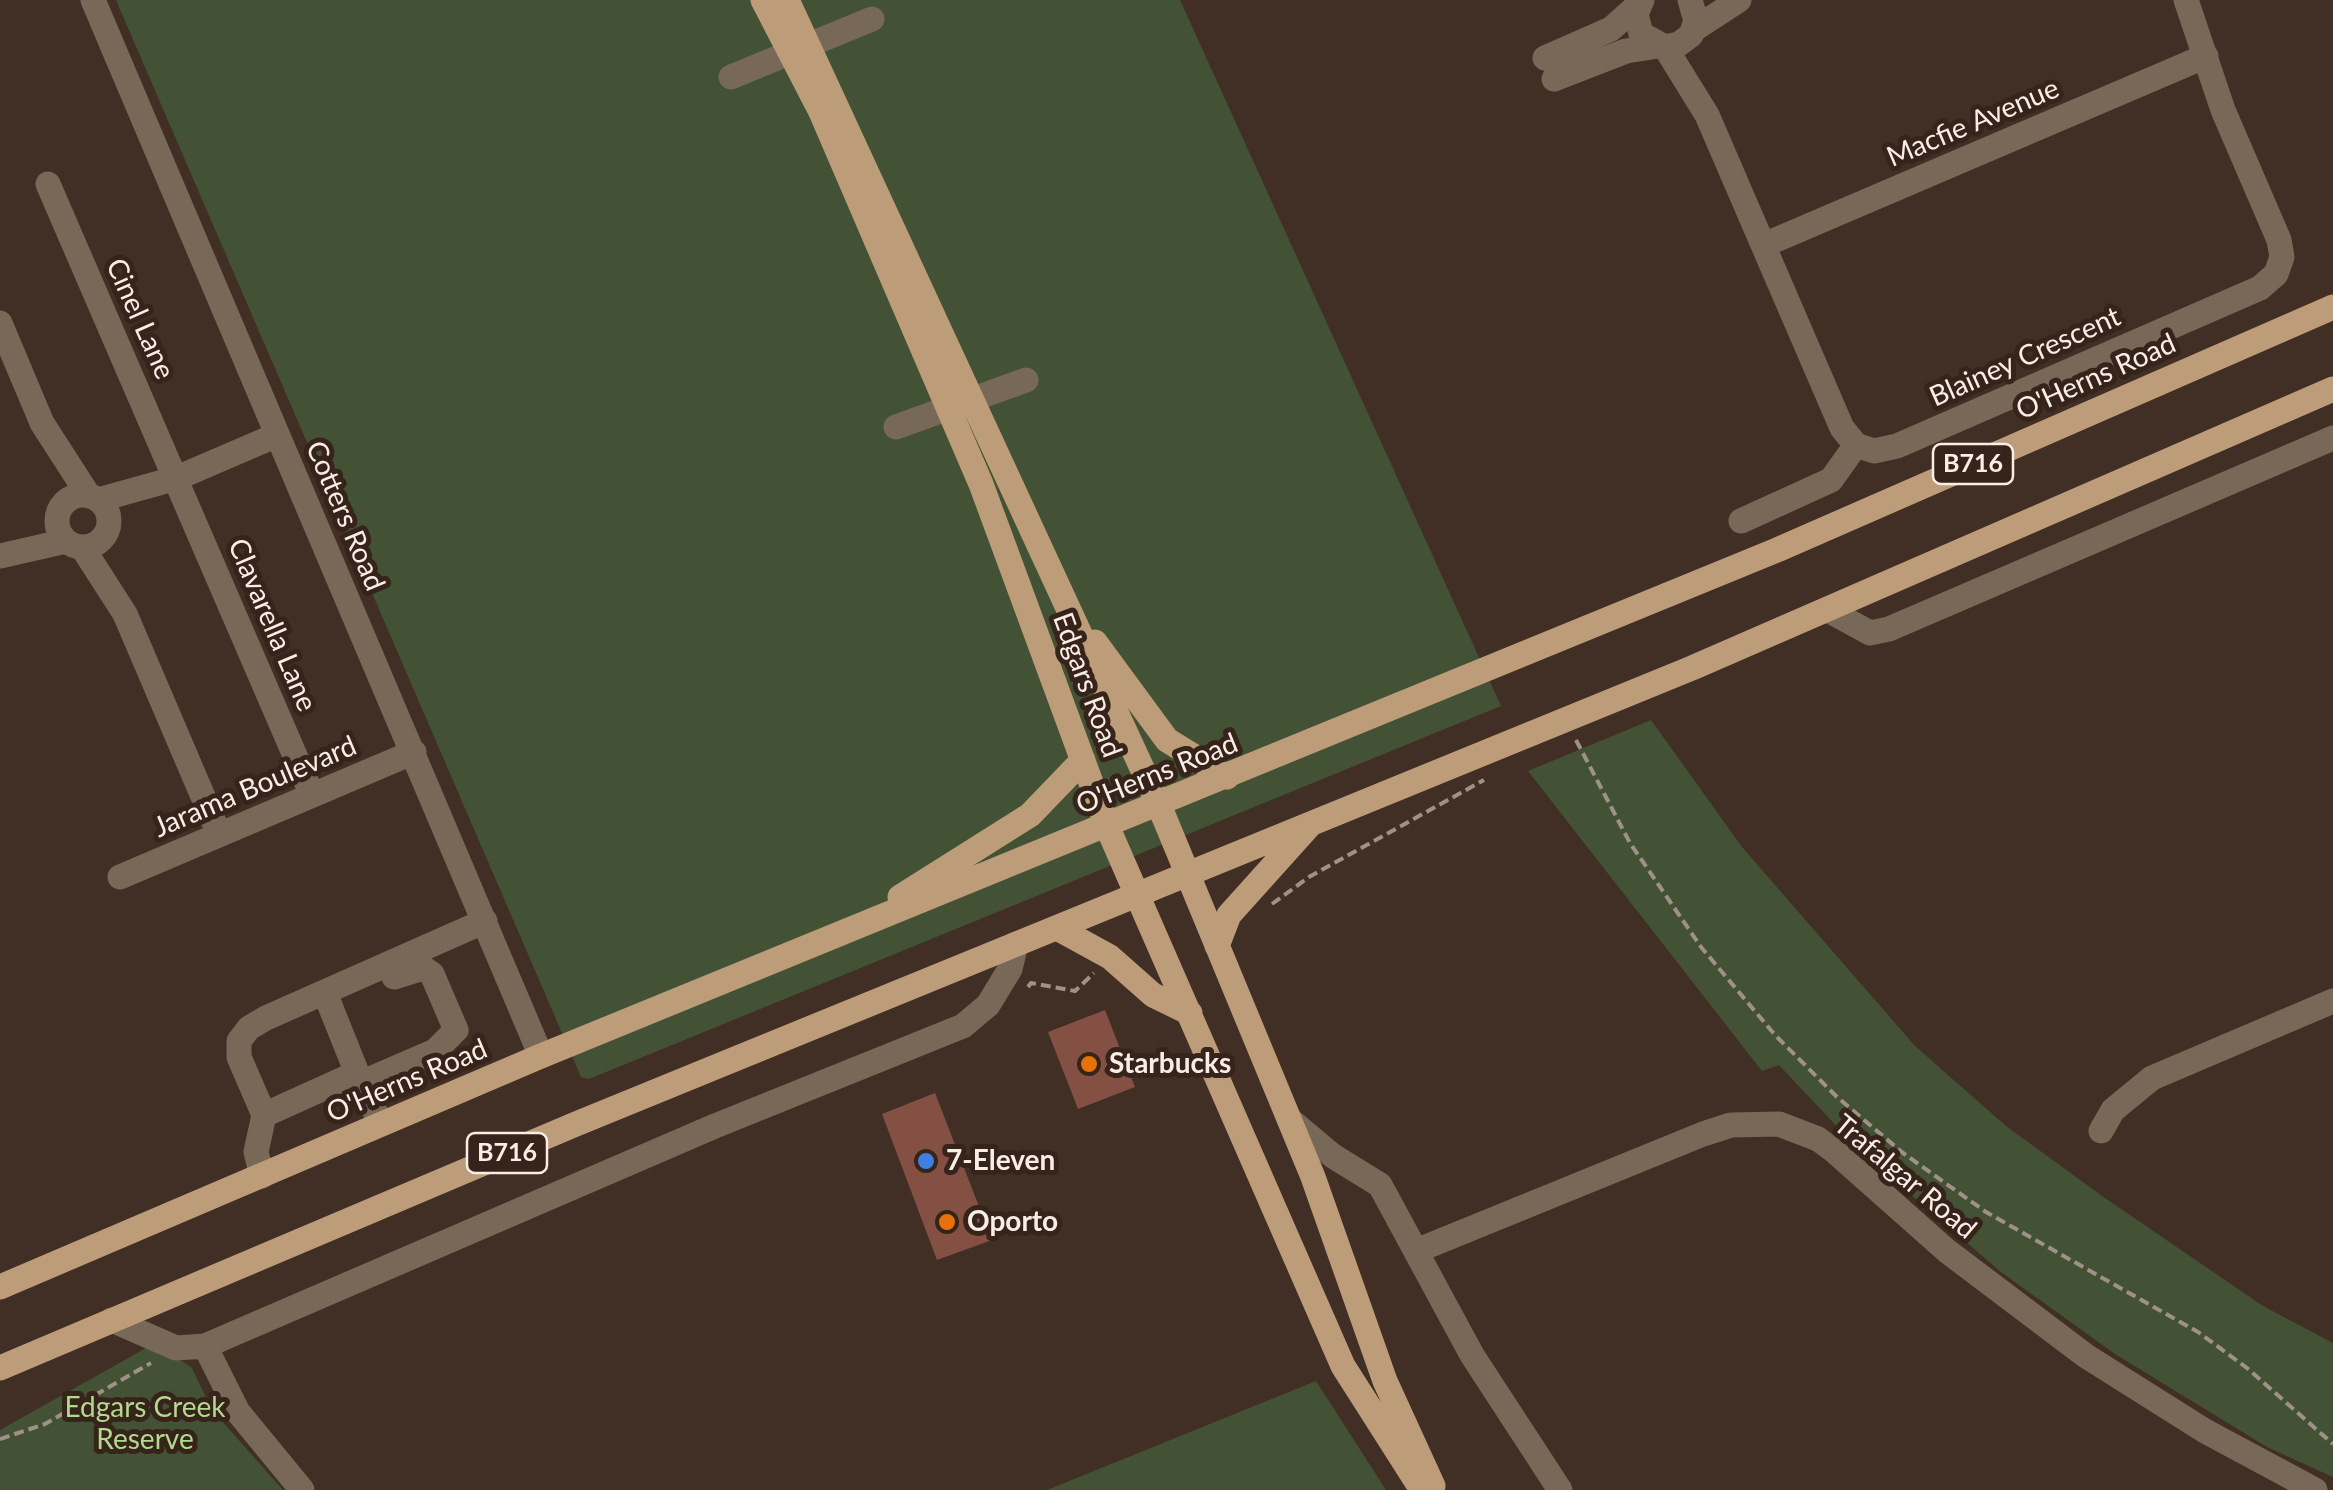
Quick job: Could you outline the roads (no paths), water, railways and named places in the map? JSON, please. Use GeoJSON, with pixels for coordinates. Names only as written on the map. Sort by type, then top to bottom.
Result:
{"type":"FeatureCollection","features":[{"type":"Feature","properties":{"kind":"main road","name":"Edgars Road"},"geometry":{"type":"LineString","coordinates":[[763,0],[799,48]]}},
{"type":"Feature","properties":{"kind":"main road","name":"Edgars Road"},"geometry":{"type":"LineString","coordinates":[[787,0],[799,48],[961,404],[1066,602],[1159,805],[1289,1119],[1385,1381],[1436,1490]]}},
{"type":"Feature","properties":{"kind":"main road","name":"O'Herns Road"},"geometry":{"type":"LineString","coordinates":[[0,1288],[541,1056],[1777,550],[2333,307]]}},
{"type":"Feature","properties":{"kind":"main road","name":"B716"},"geometry":{"type":"LineString","coordinates":[[0,1368],[1828,610],[2333,389]]}},
{"type":"Feature","properties":{"kind":"main road","name":"Edgars Road"},"geometry":{"type":"LineString","coordinates":[[961,404],[1083,760],[1136,895],[1343,1366],[1422,1490]]}},
{"type":"Feature","properties":{"kind":"main road"},"geometry":{"type":"LineString","coordinates":[[1066,602],[1167,740],[1227,778]]}},
{"type":"Feature","properties":{"kind":"main road"},"geometry":{"type":"LineString","coordinates":[[840,934],[1030,815],[1083,760]]}},
{"type":"Feature","properties":{"kind":"main road"},"geometry":{"type":"LineString","coordinates":[[1217,946],[1229,915],[1313,822]]}},
{"type":"Feature","properties":{"kind":"main road"},"geometry":{"type":"LineString","coordinates":[[1057,928],[1110,958],[1153,995],[1190,1013]]}},
{"type":"Feature","properties":{"kind":"street","name":"Cotters Road"},"geometry":{"type":"LineString","coordinates":[[94,0],[541,1056]]}},
{"type":"Feature","properties":{"kind":"street"},"geometry":{"type":"LineString","coordinates":[[1690,0],[1696,12],[1692,32],[1707,115]]}},
{"type":"Feature","properties":{"kind":"street"},"geometry":{"type":"LineString","coordinates":[[1640,2],[1611,29],[1549,69],[1626,51],[1679,44],[1740,0]]}},
{"type":"Feature","properties":{"kind":"street","name":"Blainey Crescent"},"geometry":{"type":"LineString","coordinates":[[1856,445],[1874,451],[1897,446],[2270,281],[2280,266],[2280,240],[2224,110],[2186,0]]}},
{"type":"Feature","properties":{"kind":"street"},"geometry":{"type":"LineString","coordinates":[[1640,2],[1637,24],[1641,34],[1661,47],[1707,115],[1835,414],[1856,445],[1831,480],[1741,520]]}},
{"type":"Feature","properties":{"kind":"street"},"geometry":{"type":"LineString","coordinates":[[731,78],[872,19]]}},
{"type":"Feature","properties":{"kind":"street","name":"Macfie Avenue"},"geometry":{"type":"LineString","coordinates":[[1764,246],[2206,56]]}},
{"type":"Feature","properties":{"kind":"street","name":"Cinel Lane"},"geometry":{"type":"LineString","coordinates":[[48,184],[176,478]]}},
{"type":"Feature","properties":{"kind":"street"},"geometry":{"type":"LineString","coordinates":[[0,323],[220,834]]}},
{"type":"Feature","properties":{"kind":"street"},"geometry":{"type":"LineString","coordinates":[[896,427],[1026,380]]}},
{"type":"Feature","properties":{"kind":"street"},"geometry":{"type":"LineString","coordinates":[[0,555],[277,435]]}},
{"type":"Feature","properties":{"kind":"street"},"geometry":{"type":"LineString","coordinates":[[1828,610],[1870,633],[1889,629],[2333,438]]}},
{"type":"Feature","properties":{"kind":"street","name":"Clavarella Lane"},"geometry":{"type":"LineString","coordinates":[[176,478],[312,794]]}},
{"type":"Feature","properties":{"kind":"street","name":"Jarama Boulevard"},"geometry":{"type":"LineString","coordinates":[[120,877],[414,752]]}},
{"type":"Feature","properties":{"kind":"street"},"geometry":{"type":"LineString","coordinates":[[327,998],[485,922]]}},
{"type":"Feature","properties":{"kind":"street"},"geometry":{"type":"LineString","coordinates":[[112,1320],[176,1348],[205,1346],[678,1141],[963,1026],[988,1005],[1010,969],[1016,944]]}},
{"type":"Feature","properties":{"kind":"street"},"geometry":{"type":"LineString","coordinates":[[262,1176],[256,1152],[265,1127],[264,1115],[239,1058],[239,1041],[266,1018],[423,968],[440,985],[456,1030],[446,1045],[264,1115]]}},
{"type":"Feature","properties":{"kind":"street"},"geometry":{"type":"LineString","coordinates":[[327,998],[381,1124]]}},
{"type":"Feature","properties":{"kind":"street"},"geometry":{"type":"LineString","coordinates":[[2102,1131],[2113,1110],[2152,1078],[2333,1001]]}},
{"type":"Feature","properties":{"kind":"street"},"geometry":{"type":"LineString","coordinates":[[1289,1119],[1333,1156],[1373,1176],[1472,1355],[1560,1490]]}},
{"type":"Feature","properties":{"kind":"street","name":"Trafalgar Road"},"geometry":{"type":"LineString","coordinates":[[1416,1251],[1703,1134],[1730,1125],[1778,1124],[1818,1139],[1946,1251],[2086,1356],[2204,1431],[2315,1490]]}},
{"type":"Feature","properties":{"kind":"street"},"geometry":{"type":"LineString","coordinates":[[205,1346],[238,1412],[302,1490]]}},
{"type":"Feature","properties":{"kind":"place","name":"Starbucks"},"geometry":{"type":"Point","coordinates":[1089,1064]}},
{"type":"Feature","properties":{"kind":"place","name":"7-Eleven"},"geometry":{"type":"Point","coordinates":[926,1161]}},
{"type":"Feature","properties":{"kind":"place","name":"Oporto"},"geometry":{"type":"Point","coordinates":[947,1222]}},
{"type":"Feature","properties":{"kind":"park label","name":"Edgars Creek Reserve"},"geometry":{"type":"Point","coordinates":[145,1424]}}]}
